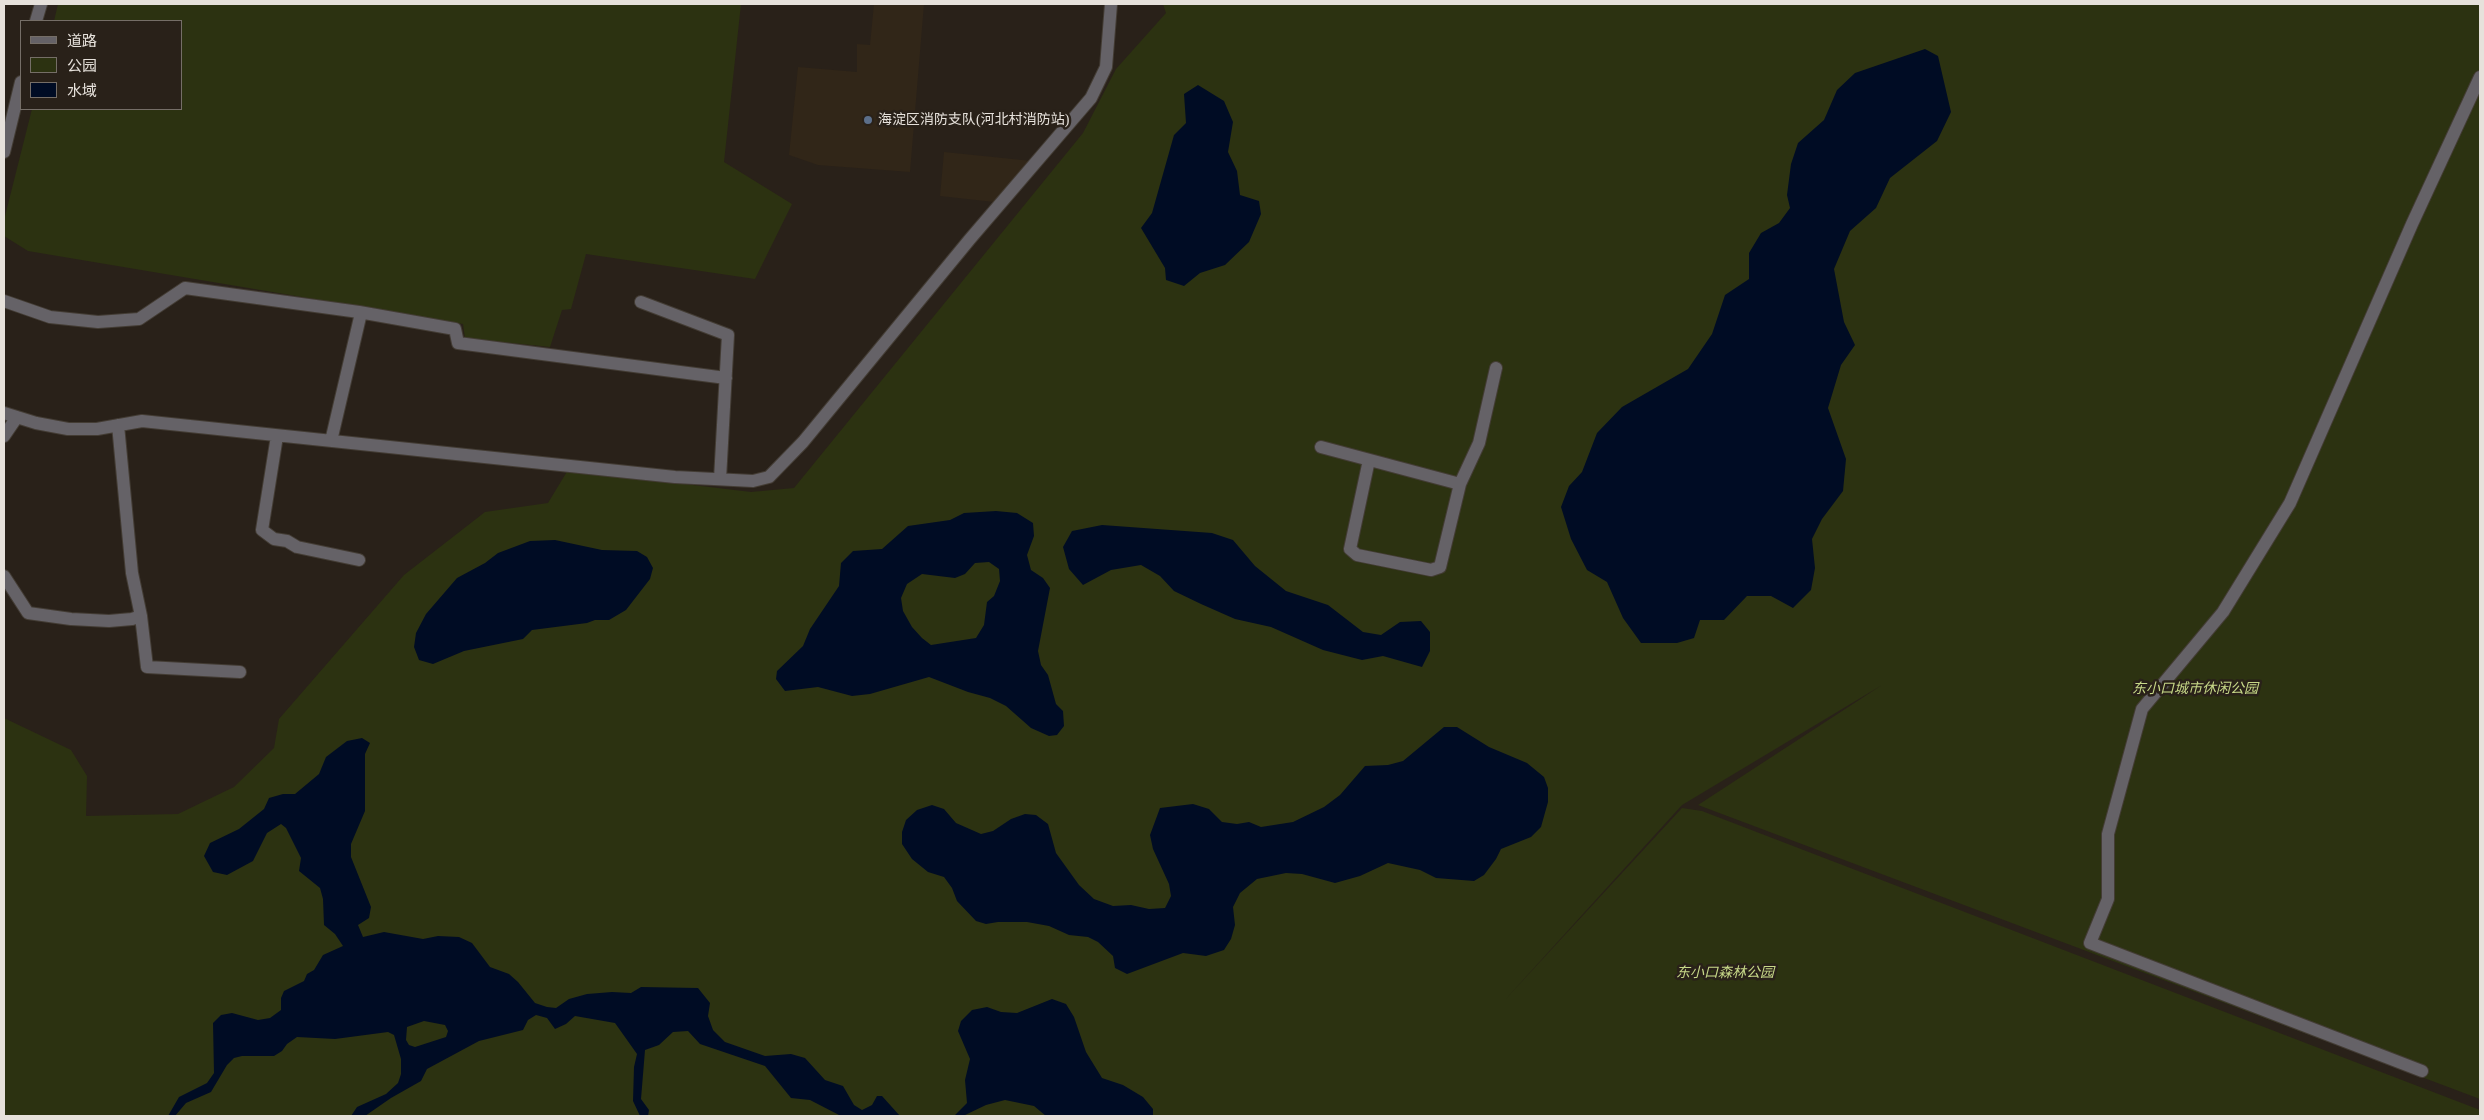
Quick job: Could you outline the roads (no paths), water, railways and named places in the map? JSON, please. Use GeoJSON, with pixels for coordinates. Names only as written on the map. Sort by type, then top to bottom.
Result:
{"type":"FeatureCollection","features":[{"type":"Feature","properties":{"kind":"street"},"geometry":{"type":"LineString","coordinates":[[36,20],[41,4]]}},
{"type":"Feature","properties":{"kind":"street"},"geometry":{"type":"LineString","coordinates":[[4,413],[68,429],[97,429],[142,421],[720,479],[753,481],[769,477],[796,449],[970,238],[1091,98],[1106,67],[1111,4]]}},
{"type":"Feature","properties":{"kind":"street"},"geometry":{"type":"LineString","coordinates":[[2422,1071],[2090,943],[2108,898],[2108,834],[2142,709],[2223,612],[2290,503],[2412,224],[2480,77]]}},
{"type":"Feature","properties":{"kind":"street"},"geometry":{"type":"LineString","coordinates":[[4,152],[20,86]]}},
{"type":"Feature","properties":{"kind":"street"},"geometry":{"type":"LineString","coordinates":[[4,301],[50,317],[98,322],[139,319],[185,288],[362,313],[455,329],[458,343],[726,378]]}},
{"type":"Feature","properties":{"kind":"street"},"geometry":{"type":"LineString","coordinates":[[641,302],[728,335],[720,479]]}},
{"type":"Feature","properties":{"kind":"street"},"geometry":{"type":"LineString","coordinates":[[331,441],[362,313]]}},
{"type":"Feature","properties":{"kind":"street"},"geometry":{"type":"LineString","coordinates":[[1369,460],[1350,549],[1357,555],[1431,570],[1440,567],[1460,484],[1479,444],[1496,368]]}},
{"type":"Feature","properties":{"kind":"street"},"geometry":{"type":"LineString","coordinates":[[4,436],[17,417]]}},
{"type":"Feature","properties":{"kind":"street"},"geometry":{"type":"LineString","coordinates":[[118,425],[132,573],[141,616],[146,667],[240,672]]}},
{"type":"Feature","properties":{"kind":"street"},"geometry":{"type":"LineString","coordinates":[[277,436],[262,530],[274,539],[297,547],[359,560]]}},
{"type":"Feature","properties":{"kind":"street"},"geometry":{"type":"LineString","coordinates":[[1321,446],[1460,484]]}},
{"type":"Feature","properties":{"kind":"street"},"geometry":{"type":"LineString","coordinates":[[4,576],[28,613],[71,619],[100,620],[132,619],[141,616]]}},
{"type":"Feature","properties":{"kind":"water"},"geometry":{"type":"Polygon","coordinates":[[[1925,49],[1938,56],[1951,112],[1937,141],[1890,178],[1876,208],[1850,231],[1834,269],[1844,322],[1855,345],[1841,365],[1828,408],[1846,459],[1843,491],[1822,519],[1812,539],[1815,568],[1811,590],[1793,608],[1771,596],[1747,596],[1724,620],[1700,620],[1694,638],[1677,643],[1641,643],[1623,618],[1607,582],[1587,570],[1571,539],[1561,507],[1569,486],[1582,472],[1597,433],[1622,407],[1688,369],[1712,334],[1725,295],[1749,279],[1749,253],[1761,233],[1779,223],[1790,208],[1787,195],[1791,164],[1798,143],[1824,120],[1837,90],[1855,73],[1925,49]]]}},
{"type":"Feature","properties":{"kind":"water"},"geometry":{"type":"Polygon","coordinates":[[[1198,85],[1224,101],[1233,122],[1228,152],[1237,171],[1240,195],[1259,201],[1261,214],[1249,242],[1225,265],[1200,273],[1184,286],[1166,280],[1165,268],[1141,228],[1152,213],[1174,135],[1186,123],[1184,94],[1198,85]]]}},
{"type":"Feature","properties":{"kind":"water"},"geometry":{"type":"Polygon","coordinates":[[[996,511],[1017,513],[1033,523],[1034,536],[1027,555],[1031,570],[1043,578],[1050,588],[1038,651],[1041,665],[1048,675],[1056,704],[1063,711],[1064,726],[1057,735],[1049,736],[1031,728],[1006,706],[990,698],[929,677],[870,694],[852,696],[818,687],[785,691],[776,679],[777,671],[803,646],[810,629],[839,586],[841,563],[853,551],[882,549],[908,526],[950,520],[964,513],[996,511]],[[989,562],[975,563],[965,574],[955,578],[922,574],[907,584],[901,598],[903,611],[912,627],[931,645],[976,638],[984,625],[987,602],[994,596],[1000,581],[999,569],[989,562]]]}},
{"type":"Feature","properties":{"kind":"water"},"geometry":{"type":"Polygon","coordinates":[[[1102,525],[1212,533],[1233,540],[1255,566],[1286,591],[1328,605],[1363,632],[1381,635],[1400,622],[1421,621],[1430,632],[1430,651],[1422,667],[1383,656],[1362,660],[1323,650],[1271,627],[1235,619],[1201,604],[1174,591],[1160,576],[1141,565],[1111,570],[1083,585],[1069,569],[1063,547],[1072,531],[1102,525]]]}},
{"type":"Feature","properties":{"kind":"water"},"geometry":{"type":"Polygon","coordinates":[[[555,540],[602,550],[637,551],[647,557],[653,568],[650,579],[626,610],[609,620],[595,620],[587,623],[532,630],[523,639],[464,651],[433,664],[419,660],[414,647],[416,633],[426,614],[457,578],[485,563],[498,553],[530,541],[555,540]]]}},
{"type":"Feature","properties":{"kind":"water"},"geometry":{"type":"Polygon","coordinates":[[[1444,727],[1457,727],[1489,747],[1527,763],[1544,777],[1548,788],[1548,802],[1541,827],[1531,837],[1501,849],[1484,875],[1474,881],[1436,878],[1420,870],[1388,863],[1360,876],[1335,883],[1302,874],[1286,873],[1257,879],[1240,893],[1233,907],[1235,925],[1231,939],[1224,950],[1206,956],[1183,953],[1127,974],[1115,968],[1113,956],[1098,942],[1088,937],[1069,935],[1049,926],[1027,922],[986,924],[976,921],[957,901],[952,888],[944,877],[928,872],[912,859],[902,844],[902,832],[906,820],[917,810],[932,805],[944,809],[956,823],[981,834],[993,831],[1011,819],[1025,814],[1036,815],[1048,824],[1056,853],[1079,885],[1094,899],[1113,906],[1131,905],[1149,909],[1165,908],[1171,896],[1169,884],[1153,849],[1150,835],[1160,808],[1193,804],[1209,809],[1222,822],[1237,824],[1249,822],[1261,827],[1293,822],[1324,807],[1340,795],[1365,766],[1388,765],[1403,761],[1444,727]]]}},
{"type":"Feature","properties":{"kind":"water"},"geometry":{"type":"Polygon","coordinates":[[[362,738],[370,743],[365,754],[365,811],[351,844],[351,857],[371,907],[369,918],[358,925],[363,937],[384,932],[423,939],[438,936],[459,937],[472,943],[490,967],[509,974],[535,1003],[547,1007],[556,1008],[569,999],[587,994],[631,993],[641,987],[698,988],[710,1003],[708,1016],[713,1030],[725,1042],[765,1056],[791,1054],[805,1058],[825,1080],[843,1086],[854,1105],[862,1110],[872,1105],[877,1096],[882,1096],[900,1116],[841,1116],[810,1100],[791,1098],[765,1066],[700,1044],[688,1031],[673,1032],[659,1045],[645,1050],[641,1099],[649,1110],[648,1116],[640,1116],[633,1101],[634,1067],[637,1054],[615,1023],[575,1016],[566,1024],[555,1029],[547,1018],[536,1015],[528,1020],[523,1030],[479,1041],[427,1069],[421,1081],[365,1116],[351,1116],[357,1107],[386,1094],[398,1083],[401,1074],[401,1059],[394,1035],[388,1032],[335,1039],[297,1037],[274,1056],[242,1056],[234,1058],[227,1065],[211,1092],[186,1103],[175,1116],[168,1116],[179,1097],[207,1083],[214,1073],[213,1023],[221,1015],[232,1013],[258,1020],[270,1018],[281,1010],[281,998],[284,991],[304,981],[307,974],[314,970],[323,955],[343,946],[335,934],[324,925],[323,899],[320,888],[299,871],[301,858],[286,828],[281,824],[267,833],[253,861],[227,875],[213,872],[204,856],[210,843],[239,829],[264,809],[269,798],[283,794],[295,794],[319,774],[326,757],[347,741],[362,738]],[[424,1021],[407,1027],[406,1040],[409,1045],[415,1047],[446,1037],[448,1031],[445,1025],[424,1021]]]}},
{"type":"Feature","properties":{"kind":"water"},"geometry":{"type":"Polygon","coordinates":[[[1052,999],[1066,1004],[1074,1017],[1086,1052],[1102,1078],[1123,1085],[1143,1097],[1153,1109],[1153,1116],[1046,1116],[1034,1106],[1005,1100],[986,1105],[963,1116],[954,1116],[967,1103],[965,1080],[970,1059],[958,1031],[961,1021],[972,1010],[987,1007],[1001,1012],[1017,1013],[1052,999]]]}},
{"type":"Feature","properties":{"kind":"place","name":"海淀区消防支队(河北村消防站)"},"geometry":{"type":"Point","coordinates":[868,120]}},
{"type":"Feature","properties":{"kind":"park label","name":"东小口城市休闲公园"},"geometry":{"type":"Point","coordinates":[2195,689]}},
{"type":"Feature","properties":{"kind":"park label","name":"东小口森林公园"},"geometry":{"type":"Point","coordinates":[1725,973]}}]}
